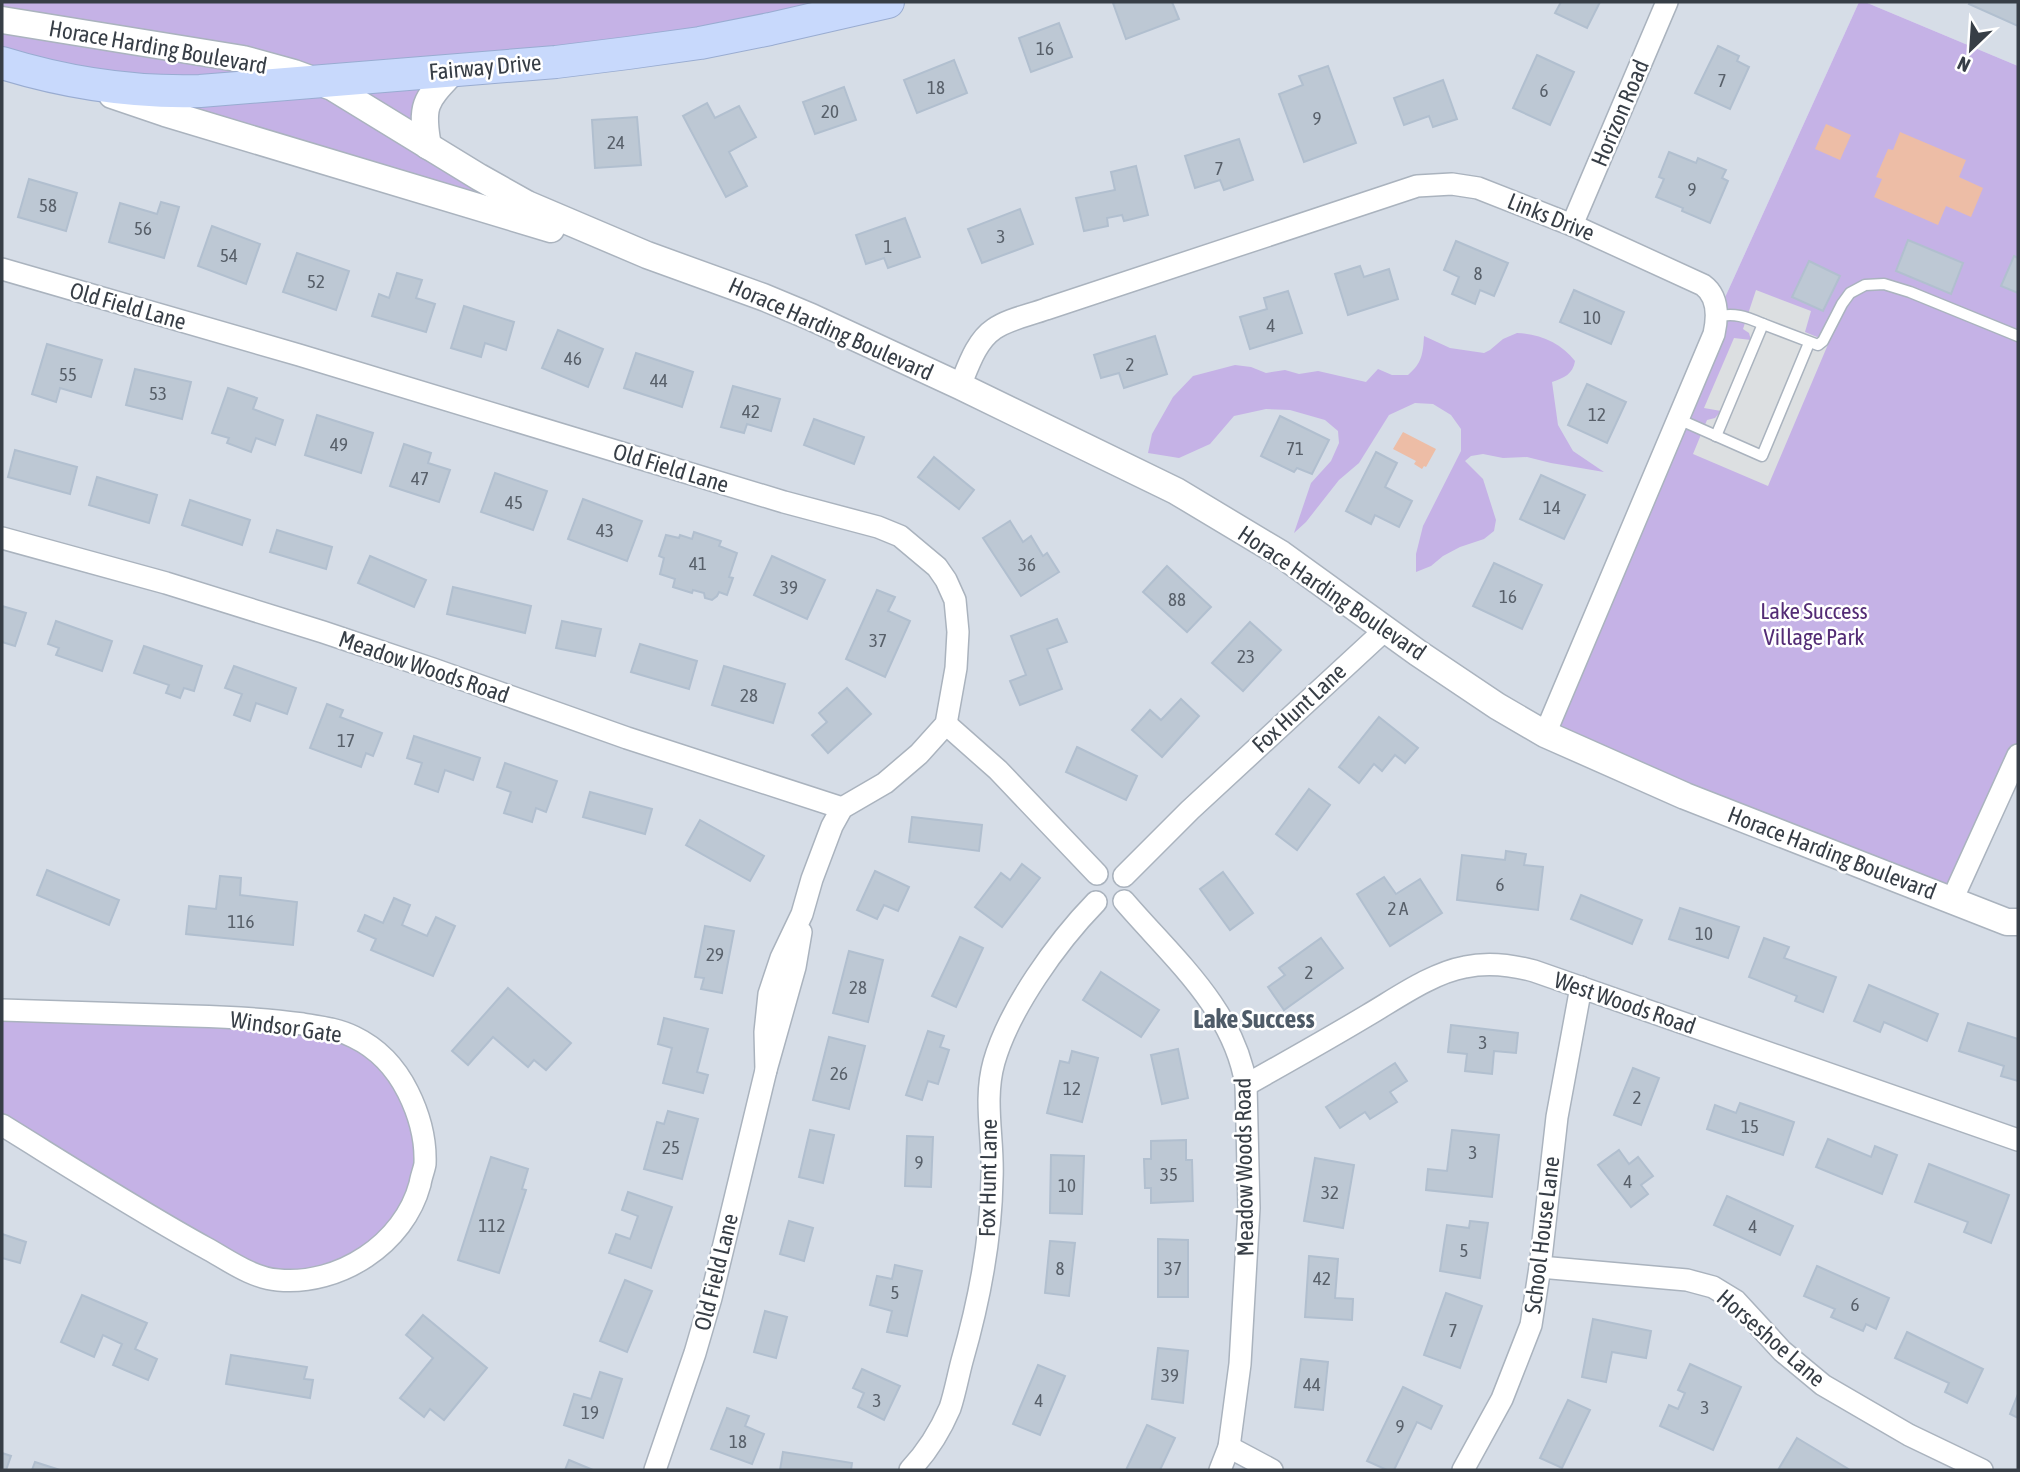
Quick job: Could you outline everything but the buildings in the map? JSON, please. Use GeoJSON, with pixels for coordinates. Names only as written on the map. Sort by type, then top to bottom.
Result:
{"type":"FeatureCollection","features":[{"type":"Feature","properties":{"kind":"main road","name":"Fairway Drive"},"geometry":{"type":"LineString","coordinates":[[78,83],[177,91],[556,62],[700,43],[888,2]]}},
{"type":"Feature","properties":{"kind":"main road","name":"Horace Harding Boulevard"},"geometry":{"type":"LineString","coordinates":[[2,63],[78,83]]}},
{"type":"Feature","properties":{"kind":"street","name":"Horizon Road"},"geometry":{"type":"LineString","coordinates":[[1572,225],[1667,2]]}},
{"type":"Feature","properties":{"kind":"street","name":"Horace Harding Boulevard"},"geometry":{"type":"LineString","coordinates":[[2,20],[224,55],[316,81],[347,95],[489,184],[527,204],[647,255],[751,292],[811,317],[1176,491],[1281,554],[1485,698],[1545,734],[1685,796],[2015,923]]}},
{"type":"Feature","properties":{"kind":"street"},"geometry":{"type":"LineString","coordinates":[[428,146],[424,126],[425,109],[432,94],[455,69]]}},
{"type":"Feature","properties":{"kind":"street","name":"Horace Harding Boulevard"},"geometry":{"type":"LineString","coordinates":[[78,83],[165,113],[519,220],[647,255]]}},
{"type":"Feature","properties":{"kind":"street","name":"Links Drive"},"geometry":{"type":"LineString","coordinates":[[960,386],[981,343],[999,326],[1417,187],[1452,184],[1478,187],[1572,225],[1703,285],[1714,299],[1716,317]]}},
{"type":"Feature","properties":{"kind":"street","name":"Old Field Lane"},"geometry":{"type":"LineString","coordinates":[[2,270],[299,355],[888,531],[913,545],[937,567],[955,600],[958,651],[946,724]]}},
{"type":"Feature","properties":{"kind":"street"},"geometry":{"type":"LineString","coordinates":[[1545,734],[1713,339],[1716,317]]}},
{"type":"Feature","properties":{"kind":"street","name":"Meadow Woods Road"},"geometry":{"type":"LineString","coordinates":[[2,538],[166,583],[323,632],[627,738],[842,808]]}},
{"type":"Feature","properties":{"kind":"street","name":"Fox Hunt Lane"},"geometry":{"type":"LineString","coordinates":[[1124,876],[1190,810],[1386,629]]}},
{"type":"Feature","properties":{"kind":"street"},"geometry":{"type":"LineString","coordinates":[[842,808],[885,783],[919,754],[946,724],[998,770],[1097,874]]}},
{"type":"Feature","properties":{"kind":"street"},"geometry":{"type":"LineString","coordinates":[[1952,900],[2018,755]]}},
{"type":"Feature","properties":{"kind":"street","name":"Old Field Lane"},"geometry":{"type":"LineString","coordinates":[[655,1470],[711,1298],[766,1070],[796,961],[802,914],[823,846],[842,808]]}},
{"type":"Feature","properties":{"kind":"street"},"geometry":{"type":"LineString","coordinates":[[1114,870],[1124,876],[1128,892],[1124,901],[1113,908],[1100,906],[1090,891],[1093,878],[1102,871],[1114,870]]}},
{"type":"Feature","properties":{"kind":"street","name":"Meadow Woods Road"},"geometry":{"type":"LineString","coordinates":[[1124,901],[1209,998],[1227,1026],[1241,1059],[1246,1085],[1249,1208],[1245,1294],[1240,1364],[1229,1447],[1220,1470]]}},
{"type":"Feature","properties":{"kind":"street","name":"Fox Hunt Lane"},"geometry":{"type":"LineString","coordinates":[[910,1470],[930,1444],[950,1408],[967,1346],[985,1259],[993,1178],[988,1093],[994,1062],[1012,1018],[1030,987],[1079,920],[1096,902]]}},
{"type":"Feature","properties":{"kind":"street","name":"West Woods Road"},"geometry":{"type":"LineString","coordinates":[[1246,1085],[1408,991],[1449,971],[1481,965],[1519,967],[2018,1140]]}},
{"type":"Feature","properties":{"kind":"street","name":"School House Lane"},"geometry":{"type":"LineString","coordinates":[[1463,1470],[1502,1399],[1531,1325],[1541,1267],[1557,1117],[1581,988]]}},
{"type":"Feature","properties":{"kind":"street","name":"Windsor Gate"},"geometry":{"type":"LineString","coordinates":[[2,1010],[262,1018],[337,1030],[357,1038],[386,1058],[398,1073],[414,1104],[423,1132],[425,1165],[417,1195],[406,1218],[380,1246],[357,1263],[340,1271],[299,1281],[275,1280],[253,1273],[176,1231],[2,1125]]}},
{"type":"Feature","properties":{"kind":"street","name":"Horseshoe Lane"},"geometry":{"type":"LineString","coordinates":[[1541,1267],[1687,1280],[1713,1287],[1736,1301],[1782,1351],[1823,1385],[1909,1435],[1982,1470]]}},
{"type":"Feature","properties":{"kind":"street"},"geometry":{"type":"LineString","coordinates":[[1229,1447],[1272,1470]]}},
{"type":"Feature","properties":{"kind":"lane"},"geometry":{"type":"LineString","coordinates":[[1716,317],[1739,314],[1818,345],[1824,341],[1850,293],[1865,285],[1884,284],[2018,336]]}},
{"type":"Feature","properties":{"kind":"lane"},"geometry":{"type":"LineString","coordinates":[[1716,436],[1763,324]]}},
{"type":"Feature","properties":{"kind":"lane"},"geometry":{"type":"LineString","coordinates":[[1678,419],[1762,456],[1809,343]]}},
{"type":"Feature","properties":{"kind":"shaded area"},"geometry":{"type":"Polygon","coordinates":[[[888,2],[1859,2],[1717,315],[2018,754],[2018,1470],[2,1470],[2,63],[428,146],[437,88],[888,2]]]}},
{"type":"Feature","properties":{"kind":"shaded area"},"geometry":{"type":"Polygon","coordinates":[[[1865,2],[2018,2],[2018,66],[1865,2]]]}},
{"type":"Feature","properties":{"kind":"shaded area"},"geometry":{"type":"Polygon","coordinates":[[[1826,124],[1851,135],[1840,160],[1815,149],[1826,124]]]}},
{"type":"Feature","properties":{"kind":"shaded area"},"geometry":{"type":"Polygon","coordinates":[[[1900,132],[1966,160],[1959,177],[1983,188],[1971,217],[1946,206],[1938,225],[1874,197],[1882,179],[1876,177],[1888,149],[1893,150],[1900,132]]]}},
{"type":"Feature","properties":{"kind":"shaded area"},"geometry":{"type":"Polygon","coordinates":[[[1756,290],[1811,311],[1805,332],[1829,342],[1768,486],[1693,454],[1707,420],[1715,418],[1721,411],[1704,408],[1734,338],[1751,340],[1749,333],[1743,329],[1756,290]]]}},
{"type":"Feature","properties":{"kind":"shaded area"},"geometry":{"type":"Polygon","coordinates":[[[1403,432],[1436,449],[1426,467],[1422,469],[1414,464],[1416,461],[1393,449],[1403,432]]]}},
{"type":"Feature","properties":{"kind":"green space"},"geometry":{"type":"Polygon","coordinates":[[[2,2],[843,2],[690,34],[324,69],[2,7],[2,2]]]}},
{"type":"Feature","properties":{"kind":"green space","name":"Lake Success Village Park"},"geometry":{"type":"Polygon","coordinates":[[[1859,2],[1865,2],[2018,66],[2018,754],[1952,900],[1545,734],[1717,315],[1859,2]]]}},
{"type":"Feature","properties":{"kind":"green space"},"geometry":{"type":"Polygon","coordinates":[[[2,20],[437,88],[428,146],[647,255],[2,63],[2,20]]]}},
{"type":"Feature","properties":{"kind":"green space"},"geometry":{"type":"Polygon","coordinates":[[[1517,333],[1534,335],[1549,341],[1563,349],[1575,361],[1567,375],[1552,382],[1558,425],[1573,451],[1604,472],[1527,457],[1503,458],[1483,454],[1471,456],[1465,461],[1483,479],[1496,520],[1494,531],[1484,539],[1460,547],[1431,566],[1416,572],[1416,554],[1423,526],[1461,451],[1461,429],[1451,415],[1433,404],[1415,403],[1389,415],[1359,463],[1339,480],[1294,533],[1311,483],[1331,461],[1339,443],[1338,431],[1325,420],[1290,410],[1266,409],[1234,416],[1210,444],[1179,458],[1148,453],[1152,434],[1173,397],[1193,376],[1235,365],[1266,373],[1285,370],[1299,374],[1318,371],[1366,382],[1378,369],[1392,375],[1408,375],[1421,358],[1424,336],[1450,348],[1484,353],[1503,339],[1517,333]]]}},
{"type":"Feature","properties":{"kind":"green space"},"geometry":{"type":"Polygon","coordinates":[[[2,1010],[262,1019],[357,1038],[414,1104],[417,1195],[357,1263],[275,1280],[2,1125],[2,1010]]]}},
{"type":"Feature","properties":{"kind":"district","name":"Lake Success"},"geometry":{"type":"Point","coordinates":[1254,1019]}}]}
